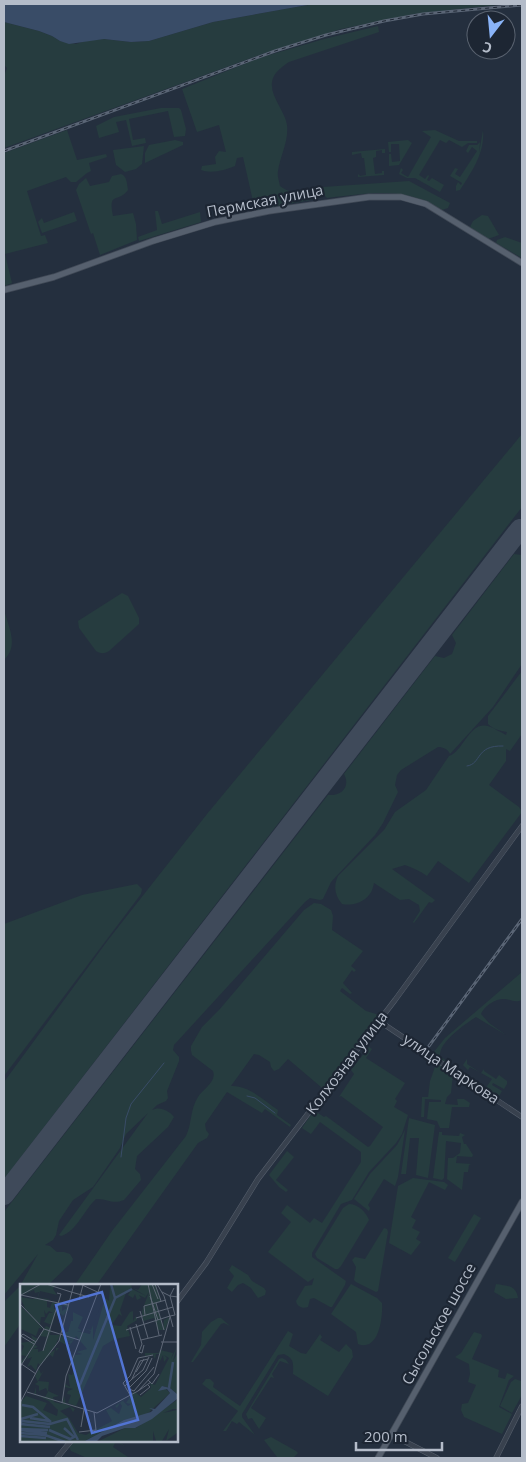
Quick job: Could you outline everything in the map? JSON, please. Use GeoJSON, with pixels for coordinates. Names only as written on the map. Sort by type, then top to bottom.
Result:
{"type":"FeatureCollection","features":[{"type":"Feature","properties":{"kind":"main road","name":"Пермская улица"},"geometry":{"type":"LineString","coordinates":[[4,290],[54,277],[153,241],[215,222],[269,211],[369,197],[401,197],[426,204],[522,264]]}},
{"type":"Feature","properties":{"kind":"main road","name":"Сысольское шоссе"},"geometry":{"type":"LineString","coordinates":[[378,1458],[522,1202]]}},
{"type":"Feature","properties":{"kind":"street","name":"Колхозная улица"},"geometry":{"type":"LineString","coordinates":[[178,1300],[206,1263],[258,1179],[379,1021],[522,826]]}},
{"type":"Feature","properties":{"kind":"street","name":"улица Маркова"},"geometry":{"type":"LineString","coordinates":[[379,1021],[522,1117]]}},
{"type":"Feature","properties":{"kind":"street"},"geometry":{"type":"LineString","coordinates":[[496,1458],[522,1406]]}},
{"type":"Feature","properties":{"kind":"street"},"geometry":{"type":"LineString","coordinates":[[392,1435],[437,1458]]}},
{"type":"Feature","properties":{"kind":"street"},"geometry":{"type":"LineString","coordinates":[[57,1458],[70,1442]]}},
{"type":"Feature","properties":{"kind":"green space"},"geometry":{"type":"Polygon","coordinates":[[[313,4],[507,4],[414,14],[341,29],[262,54],[4,148],[4,76],[7,68],[4,65],[4,22],[39,31],[60,41],[76,44],[88,40],[104,39],[131,42],[149,41],[213,22],[313,4]]]}},
{"type":"Feature","properties":{"kind":"green space"},"geometry":{"type":"Polygon","coordinates":[[[378,26],[379,32],[289,62],[273,78],[272,90],[287,125],[286,143],[278,173],[280,186],[291,192],[313,195],[314,198],[255,210],[243,157],[237,158],[235,166],[227,169],[214,172],[201,170],[202,166],[216,164],[215,157],[219,151],[226,152],[219,125],[197,132],[182,89],[259,58],[378,26]]]}},
{"type":"Feature","properties":{"kind":"green space"},"geometry":{"type":"Polygon","coordinates":[[[161,108],[179,108],[181,110],[186,129],[185,136],[174,137],[168,111],[129,119],[133,140],[145,138],[146,143],[132,146],[126,120],[116,122],[119,132],[99,138],[96,126],[114,117],[161,108]]]}},
{"type":"Feature","properties":{"kind":"green space"},"geometry":{"type":"Polygon","coordinates":[[[67,130],[77,160],[106,154],[107,157],[89,163],[91,171],[76,182],[71,182],[66,177],[27,191],[41,236],[45,235],[48,243],[5,254],[12,283],[4,286],[4,153],[67,130]]]}},
{"type":"Feature","properties":{"kind":"green space"},"geometry":{"type":"Polygon","coordinates":[[[435,130],[459,141],[477,141],[477,143],[468,143],[462,147],[449,140],[446,143],[440,140],[419,175],[425,179],[428,175],[427,180],[429,181],[432,178],[444,185],[440,192],[415,178],[407,178],[399,174],[401,168],[403,170],[401,173],[408,177],[431,137],[422,131],[435,130]]]}},
{"type":"Feature","properties":{"kind":"green space"},"geometry":{"type":"Polygon","coordinates":[[[483,130],[482,146],[477,162],[460,190],[456,191],[458,182],[461,185],[462,183],[450,176],[455,168],[458,169],[455,174],[460,177],[477,151],[472,147],[468,153],[466,151],[469,145],[477,145],[480,142],[479,153],[483,130]]]}},
{"type":"Feature","properties":{"kind":"green space"},"geometry":{"type":"Polygon","coordinates":[[[175,140],[183,142],[183,145],[145,163],[145,153],[149,145],[175,140]]]}},
{"type":"Feature","properties":{"kind":"green space"},"geometry":{"type":"Polygon","coordinates":[[[408,140],[412,143],[399,165],[389,166],[389,154],[391,154],[392,162],[400,161],[399,144],[391,144],[391,152],[389,152],[388,142],[408,140]]]}},
{"type":"Feature","properties":{"kind":"green space"},"geometry":{"type":"Polygon","coordinates":[[[144,146],[142,164],[136,169],[125,172],[116,165],[113,150],[144,146]]]}},
{"type":"Feature","properties":{"kind":"green space"},"geometry":{"type":"Polygon","coordinates":[[[385,149],[385,153],[382,153],[382,150],[376,151],[376,157],[373,158],[375,174],[384,171],[384,175],[358,177],[358,174],[360,176],[366,175],[364,158],[362,158],[361,153],[352,155],[352,152],[385,149]]]}},
{"type":"Feature","properties":{"kind":"green space"},"geometry":{"type":"Polygon","coordinates":[[[121,174],[126,178],[128,190],[113,200],[113,216],[133,213],[137,240],[100,255],[76,190],[79,184],[86,178],[90,186],[109,182],[112,176],[121,174]]]}},
{"type":"Feature","properties":{"kind":"green space"},"geometry":{"type":"Polygon","coordinates":[[[409,181],[450,203],[448,208],[442,210],[427,202],[400,194],[372,193],[327,198],[324,195],[323,187],[409,181]]]}},
{"type":"Feature","properties":{"kind":"green space"},"geometry":{"type":"Polygon","coordinates":[[[155,211],[158,211],[162,224],[200,212],[201,222],[139,241],[138,237],[157,230],[155,211]]]}},
{"type":"Feature","properties":{"kind":"green space"},"geometry":{"type":"Polygon","coordinates":[[[74,212],[77,221],[42,233],[38,222],[42,218],[44,223],[74,212]]]}},
{"type":"Feature","properties":{"kind":"green space"},"geometry":{"type":"Polygon","coordinates":[[[482,215],[488,216],[499,235],[488,239],[470,227],[473,221],[482,215]]]}},
{"type":"Feature","properties":{"kind":"green space"},"geometry":{"type":"Polygon","coordinates":[[[505,237],[522,243],[522,258],[496,243],[497,240],[505,237]]]}},
{"type":"Feature","properties":{"kind":"green space"},"geometry":{"type":"Polygon","coordinates":[[[522,434],[522,507],[4,1179],[4,1082],[108,940],[207,814],[522,434]]]}},
{"type":"Feature","properties":{"kind":"green space"},"geometry":{"type":"Polygon","coordinates":[[[514,554],[522,555],[522,664],[493,707],[450,754],[442,747],[438,747],[401,770],[397,775],[395,785],[398,792],[383,823],[375,835],[331,882],[323,899],[310,898],[305,902],[174,1045],[173,1050],[179,1057],[179,1061],[167,1091],[168,1098],[152,1110],[164,1109],[174,1117],[168,1127],[137,1156],[135,1169],[140,1174],[141,1180],[124,1200],[113,1202],[96,1199],[72,1230],[61,1236],[59,1235],[148,1113],[126,1134],[120,1148],[93,1187],[73,1200],[59,1221],[53,1240],[45,1245],[50,1246],[57,1252],[70,1254],[73,1259],[72,1262],[49,1284],[21,1284],[38,1254],[4,1295],[4,1212],[328,795],[337,794],[344,790],[346,779],[344,774],[435,656],[444,658],[452,654],[456,643],[452,635],[514,554]]]}},
{"type":"Feature","properties":{"kind":"green space"},"geometry":{"type":"Polygon","coordinates":[[[122,593],[128,596],[139,618],[139,624],[109,651],[99,653],[79,628],[78,621],[122,593]]]}},
{"type":"Feature","properties":{"kind":"green space"},"geometry":{"type":"Polygon","coordinates":[[[4,610],[12,636],[12,643],[9,655],[4,660],[4,610]]]}},
{"type":"Feature","properties":{"kind":"green space"},"geometry":{"type":"Polygon","coordinates":[[[522,671],[522,734],[510,751],[506,749],[506,761],[489,785],[519,807],[522,812],[469,883],[438,861],[427,876],[405,865],[392,869],[435,900],[432,903],[429,902],[414,923],[420,911],[419,905],[409,899],[400,900],[374,883],[371,892],[364,900],[353,904],[342,904],[336,891],[338,876],[384,830],[395,812],[426,790],[449,756],[459,748],[471,732],[481,726],[488,726],[506,735],[507,732],[497,730],[488,724],[488,716],[522,671]]]}},
{"type":"Feature","properties":{"kind":"green space"},"geometry":{"type":"Polygon","coordinates":[[[137,884],[142,889],[141,894],[4,1076],[4,924],[82,895],[137,884]]]}},
{"type":"Feature","properties":{"kind":"green space"},"geometry":{"type":"Polygon","coordinates":[[[314,903],[321,904],[331,910],[333,916],[332,930],[363,951],[351,966],[356,970],[354,972],[352,970],[343,983],[352,993],[350,994],[342,988],[340,991],[366,1011],[380,1017],[324,1091],[288,1059],[279,1069],[274,1071],[270,1062],[254,1054],[231,1086],[244,1088],[262,1098],[278,1110],[277,1115],[291,1125],[290,1127],[265,1109],[262,1113],[227,1092],[205,1124],[209,1134],[207,1138],[198,1143],[97,1284],[75,1284],[112,1231],[186,1136],[195,1102],[211,1082],[214,1075],[213,1071],[192,1055],[191,1051],[191,1046],[202,1027],[219,1010],[304,910],[314,903]]]}},
{"type":"Feature","properties":{"kind":"green space"},"geometry":{"type":"Polygon","coordinates":[[[522,972],[522,1000],[505,999],[494,1001],[481,1014],[489,1023],[506,1035],[476,1017],[453,1034],[441,1051],[440,1056],[458,1070],[434,1055],[433,1053],[445,1038],[522,972]]]}},
{"type":"Feature","properties":{"kind":"green space"},"geometry":{"type":"Polygon","coordinates":[[[369,1047],[372,1049],[366,1058],[405,1083],[395,1099],[397,1101],[394,1107],[408,1115],[402,1134],[396,1143],[369,1172],[352,1200],[341,1204],[312,1253],[312,1257],[346,1281],[345,1285],[332,1307],[314,1298],[310,1299],[308,1307],[302,1308],[296,1301],[305,1286],[312,1285],[314,1278],[308,1282],[268,1252],[291,1222],[281,1213],[287,1205],[310,1223],[314,1218],[322,1223],[361,1162],[361,1152],[320,1122],[311,1134],[302,1128],[313,1112],[315,1111],[324,1117],[326,1116],[368,1147],[383,1127],[341,1096],[339,1097],[354,1074],[351,1070],[369,1047]]]}},
{"type":"Feature","properties":{"kind":"green space"},"geometry":{"type":"Polygon","coordinates":[[[430,1058],[453,1073],[451,1093],[447,1097],[445,1104],[458,1105],[457,1099],[464,1099],[470,1103],[469,1107],[452,1107],[449,1128],[440,1128],[437,1121],[427,1119],[429,1102],[441,1102],[441,1100],[425,1099],[424,1117],[421,1117],[422,1097],[428,1097],[430,1081],[436,1064],[430,1058]]]}},
{"type":"Feature","properties":{"kind":"green space"},"geometry":{"type":"Polygon","coordinates":[[[467,1059],[467,1064],[481,1073],[470,1067],[468,1070],[463,1065],[467,1059]]]}},
{"type":"Feature","properties":{"kind":"green space"},"geometry":{"type":"Polygon","coordinates":[[[484,1069],[484,1071],[496,1079],[499,1075],[507,1081],[504,1089],[493,1083],[492,1085],[502,1091],[498,1098],[459,1072],[485,1089],[492,1079],[481,1073],[484,1069]]]}},
{"type":"Feature","properties":{"kind":"green space"},"geometry":{"type":"Polygon","coordinates":[[[409,1118],[435,1125],[428,1178],[416,1175],[419,1138],[410,1138],[406,1174],[401,1174],[409,1118]]]}},
{"type":"Feature","properties":{"kind":"green space"},"geometry":{"type":"Polygon","coordinates":[[[405,1130],[395,1186],[384,1179],[368,1205],[369,1211],[354,1199],[370,1174],[397,1145],[405,1130]]]}},
{"type":"Feature","properties":{"kind":"green space"},"geometry":{"type":"Polygon","coordinates":[[[439,1132],[442,1132],[442,1135],[459,1136],[460,1133],[465,1135],[462,1137],[464,1144],[466,1144],[473,1155],[472,1157],[457,1156],[456,1163],[471,1164],[469,1165],[468,1172],[464,1172],[462,1190],[447,1179],[448,1158],[453,1158],[460,1153],[461,1143],[446,1141],[444,1178],[442,1180],[433,1178],[439,1132]]]}},
{"type":"Feature","properties":{"kind":"green space"},"geometry":{"type":"Polygon","coordinates":[[[287,1151],[294,1157],[276,1180],[288,1190],[286,1192],[269,1175],[287,1151]]]}},
{"type":"Feature","properties":{"kind":"green space"},"geometry":{"type":"Polygon","coordinates":[[[413,1178],[444,1182],[448,1185],[445,1190],[429,1182],[411,1217],[416,1220],[412,1228],[420,1232],[416,1239],[421,1242],[411,1255],[389,1243],[398,1186],[413,1178]]]}},
{"type":"Feature","properties":{"kind":"green space"},"geometry":{"type":"Polygon","coordinates":[[[349,1204],[356,1205],[361,1209],[369,1220],[341,1266],[335,1269],[317,1258],[315,1254],[343,1208],[349,1204]]]}},
{"type":"Feature","properties":{"kind":"green space"},"geometry":{"type":"Polygon","coordinates":[[[474,1214],[481,1218],[455,1262],[448,1258],[474,1214]]]}},
{"type":"Feature","properties":{"kind":"green space"},"geometry":{"type":"Polygon","coordinates":[[[384,1228],[388,1232],[378,1291],[376,1292],[354,1280],[356,1267],[352,1260],[355,1257],[365,1259],[384,1228]]]}},
{"type":"Feature","properties":{"kind":"green space"},"geometry":{"type":"Polygon","coordinates":[[[232,1265],[264,1288],[266,1291],[265,1295],[258,1298],[251,1288],[243,1283],[238,1285],[232,1292],[227,1288],[234,1276],[229,1270],[232,1265]]]}},
{"type":"Feature","properties":{"kind":"green space"},"geometry":{"type":"Polygon","coordinates":[[[351,1284],[377,1298],[382,1303],[382,1316],[378,1332],[371,1343],[365,1345],[358,1344],[356,1332],[331,1314],[351,1284]]]}},
{"type":"Feature","properties":{"kind":"green space"},"geometry":{"type":"Polygon","coordinates":[[[496,1284],[513,1288],[518,1298],[506,1299],[494,1292],[496,1284]]]}},
{"type":"Feature","properties":{"kind":"green space"},"geometry":{"type":"Polygon","coordinates":[[[20,1286],[20,1324],[4,1347],[4,1302],[20,1286]]]}},
{"type":"Feature","properties":{"kind":"green space"},"geometry":{"type":"Polygon","coordinates":[[[221,1318],[230,1326],[224,1323],[221,1324],[193,1362],[191,1362],[201,1345],[202,1332],[211,1322],[221,1318]]]}},
{"type":"Feature","properties":{"kind":"green space"},"geometry":{"type":"Polygon","coordinates":[[[288,1331],[293,1334],[289,1346],[301,1353],[306,1354],[320,1334],[322,1337],[320,1340],[339,1352],[346,1344],[352,1350],[353,1357],[328,1396],[293,1374],[293,1362],[290,1358],[284,1354],[278,1355],[242,1414],[242,1417],[255,1435],[239,1422],[237,1424],[232,1421],[226,1431],[223,1431],[238,1411],[202,1384],[206,1379],[210,1379],[214,1383],[213,1387],[240,1406],[288,1331]]]}},
{"type":"Feature","properties":{"kind":"green space"},"geometry":{"type":"Polygon","coordinates":[[[474,1332],[482,1336],[472,1359],[499,1370],[498,1377],[505,1379],[507,1373],[514,1376],[509,1380],[499,1407],[512,1414],[502,1434],[464,1417],[461,1410],[462,1404],[468,1403],[476,1385],[468,1382],[470,1374],[469,1364],[455,1357],[461,1353],[474,1332]]]}},
{"type":"Feature","properties":{"kind":"green space"},"geometry":{"type":"Polygon","coordinates":[[[282,1358],[289,1364],[280,1361],[272,1374],[274,1378],[271,1377],[251,1408],[266,1418],[259,1429],[252,1418],[248,1419],[246,1414],[279,1359],[282,1358]]]}},
{"type":"Feature","properties":{"kind":"green space"},"geometry":{"type":"Polygon","coordinates":[[[515,1379],[521,1381],[522,1395],[512,1413],[500,1406],[511,1382],[515,1379]]]}},
{"type":"Feature","properties":{"kind":"green space"},"geometry":{"type":"Polygon","coordinates":[[[271,1437],[298,1453],[293,1458],[277,1457],[264,1440],[271,1437]]]}},
{"type":"Feature","properties":{"kind":"green space"},"geometry":{"type":"Polygon","coordinates":[[[72,1442],[116,1442],[113,1447],[128,1457],[87,1458],[71,1451],[69,1447],[72,1442]]]}},
{"type":"Feature","properties":{"kind":"water"},"geometry":{"type":"Polygon","coordinates":[[[4,4],[313,4],[213,22],[149,41],[131,42],[104,39],[69,44],[39,31],[4,22],[4,4]]]}},
{"type":"Feature","properties":{"kind":"waterway"},"geometry":{"type":"LineString","coordinates":[[467,766],[472,765],[483,751],[488,748],[503,746]]}},
{"type":"Feature","properties":{"kind":"waterway"},"geometry":{"type":"LineString","coordinates":[[121,1157],[126,1118],[131,1104],[164,1063]]}},
{"type":"Feature","properties":{"kind":"waterway"},"geometry":{"type":"LineString","coordinates":[[247,1096],[255,1098],[275,1113]]}},
{"type":"Feature","properties":{"kind":"runway"},"geometry":{"type":"LineString","coordinates":[[4,1195],[520,529]]}},
{"type":"Feature","properties":{"kind":"railway"},"geometry":{"type":"LineString","coordinates":[[4,151],[275,51],[326,35],[423,14],[522,5]]}},
{"type":"Feature","properties":{"kind":"railway"},"geometry":{"type":"LineString","coordinates":[[429,1046],[522,919]]}}]}
